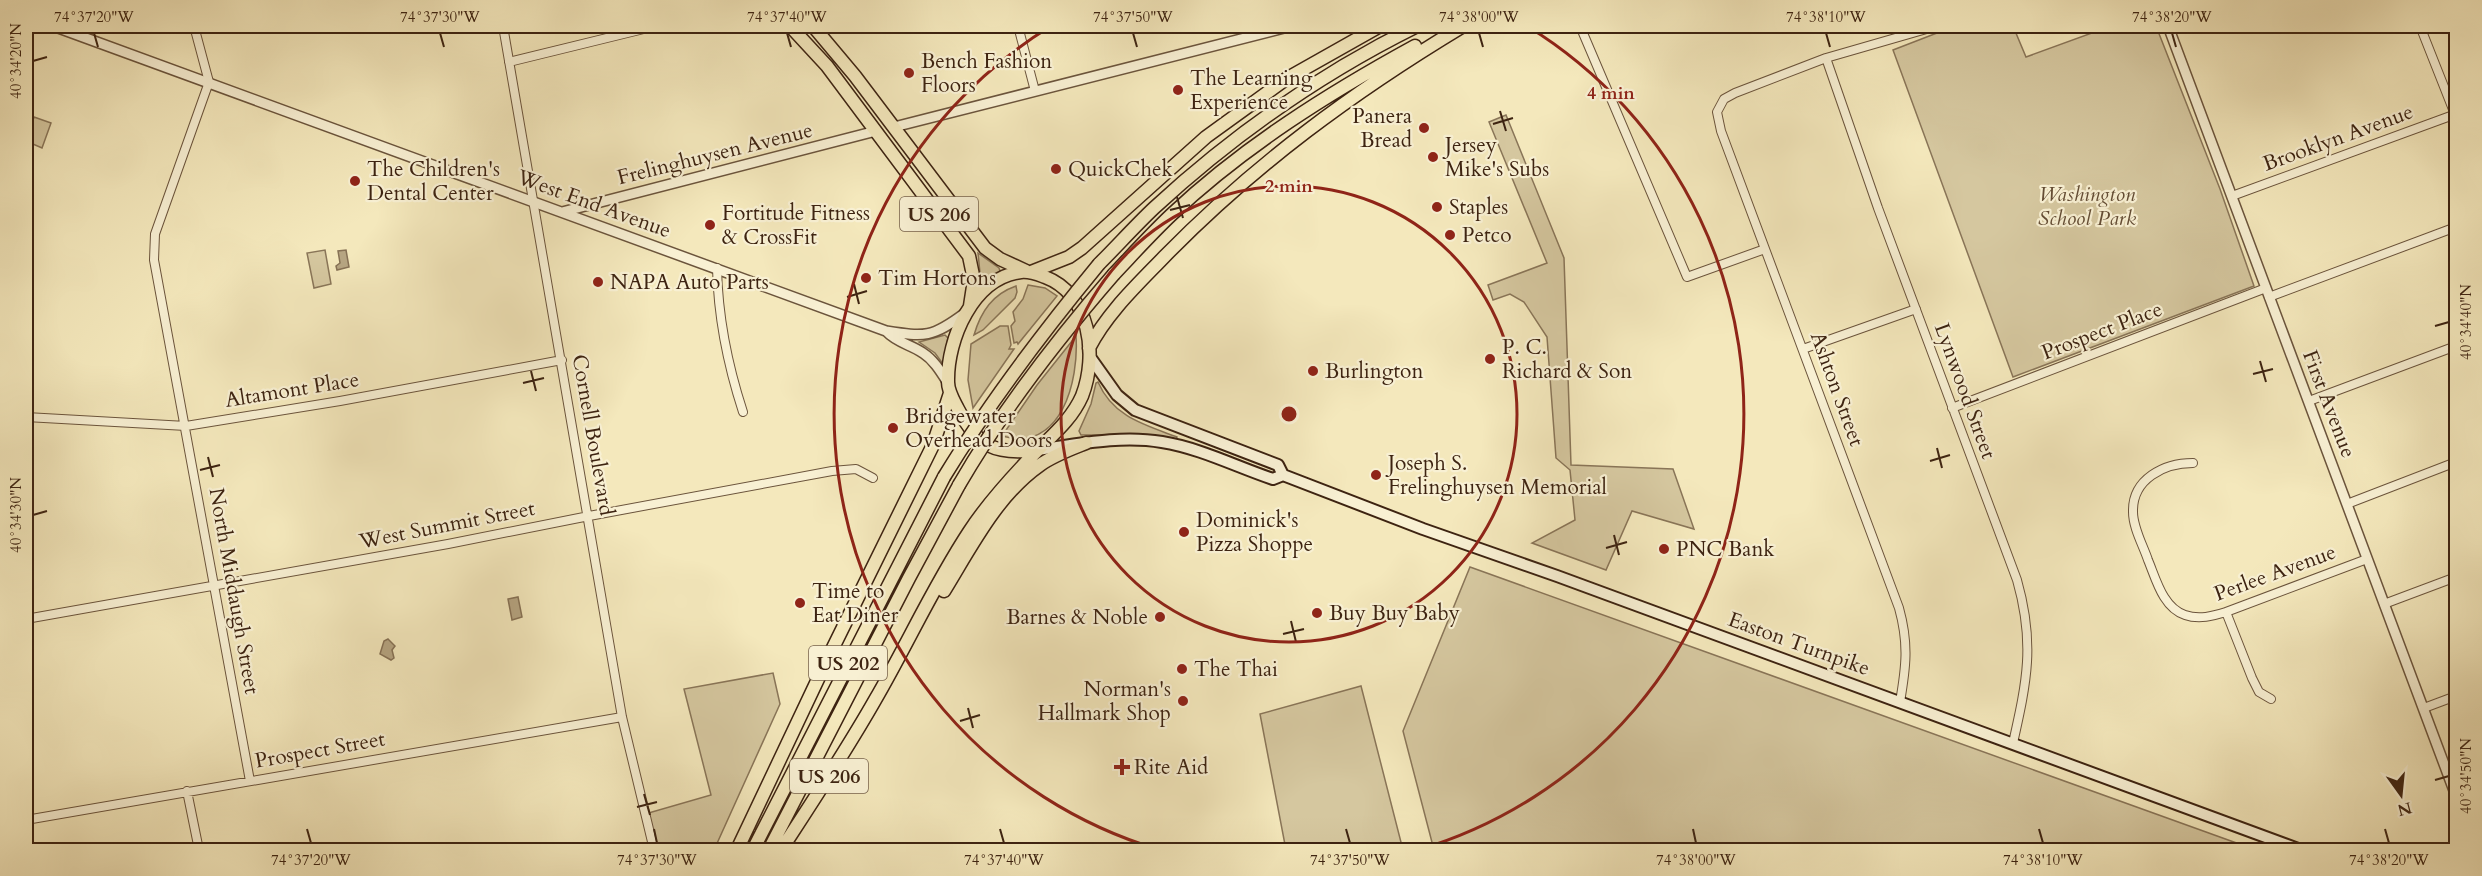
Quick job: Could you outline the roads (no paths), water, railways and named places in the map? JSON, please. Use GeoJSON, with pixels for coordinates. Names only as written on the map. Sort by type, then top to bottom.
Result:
{"type":"FeatureCollection","features":[{"type":"Feature","properties":{"kind":"highway","name":"US 206"},"geometry":{"type":"LineString","coordinates":[[737,850],[933,445],[949,388],[958,330],[968,309],[974,280],[969,256],[827,66],[790,26]]}},
{"type":"Feature","properties":{"kind":"highway","name":"US 206"},"geometry":{"type":"LineString","coordinates":[[781,850],[875,700],[968,533],[996,495],[1037,450],[1063,426],[1075,409],[1086,381],[1089,353],[1084,321],[1074,298],[1065,287],[1000,259],[985,248],[894,127],[813,26]]}},
{"type":"Feature","properties":{"kind":"highway"},"geometry":{"type":"LineString","coordinates":[[1029,272],[1069,257],[1082,248],[1206,137],[1286,80],[1380,26]]}},
{"type":"Feature","properties":{"kind":"highway","name":"US 202"},"geometry":{"type":"LineString","coordinates":[[753,850],[944,477],[974,428],[1020,362],[1100,264],[1152,210],[1239,138],[1328,76],[1375,47],[1417,26]]}},
{"type":"Feature","properties":{"kind":"highway"},"geometry":{"type":"LineString","coordinates":[[1089,353],[1103,323],[1135,286],[1204,216],[1249,176],[1348,99],[1461,26]]}},
{"type":"Feature","properties":{"kind":"highway","name":"US 202"},"geometry":{"type":"LineString","coordinates":[[769,850],[959,485],[983,445],[1032,374],[1114,274],[1172,214],[1238,159],[1354,81],[1430,38],[1461,26]]}},
{"type":"Feature","properties":{"kind":"highway","name":"US 206"},"geometry":{"type":"LineString","coordinates":[[968,309],[988,287],[998,280],[1029,272]]}},
{"type":"Feature","properties":{"kind":"highway"},"geometry":{"type":"LineString","coordinates":[[949,388],[970,430],[987,446],[1009,452],[1037,450]]}},
{"type":"Feature","properties":{"kind":"highway"},"geometry":{"type":"LineString","coordinates":[[929,602],[943,592],[993,513],[1021,481],[1040,465],[1086,443]]}},
{"type":"Feature","properties":{"kind":"main road","name":"Easton Turnpike"},"geometry":{"type":"LineString","coordinates":[[1089,353],[1117,395],[1135,410],[1278,465],[1283,475],[1423,529],[1557,576],[2301,850]]}},
{"type":"Feature","properties":{"kind":"main road","name":"Easton Turnpike"},"geometry":{"type":"LineString","coordinates":[[1037,450],[1086,443],[1132,440],[1162,442],[1181,446],[1273,479],[1283,475]]}},
{"type":"Feature","properties":{"kind":"street","name":"West End Avenue"},"geometry":{"type":"LineString","coordinates":[[53,26],[886,331],[915,335],[931,334],[946,327],[968,309]]}},
{"type":"Feature","properties":{"kind":"street"},"geometry":{"type":"LineString","coordinates":[[194,26],[209,82]]}},
{"type":"Feature","properties":{"kind":"street","name":"Cornell Boulevard"},"geometry":{"type":"LineString","coordinates":[[503,26],[622,717],[654,849]]}},
{"type":"Feature","properties":{"kind":"street"},"geometry":{"type":"LineString","coordinates":[[509,62],[656,26]]}},
{"type":"Feature","properties":{"kind":"street"},"geometry":{"type":"LineString","coordinates":[[1018,26],[1035,91]]}},
{"type":"Feature","properties":{"kind":"street"},"geometry":{"type":"LineString","coordinates":[[894,127],[1292,26]]}},
{"type":"Feature","properties":{"kind":"street"},"geometry":{"type":"LineString","coordinates":[[1580,26],[1687,277],[1765,249]]}},
{"type":"Feature","properties":{"kind":"street"},"geometry":{"type":"LineString","coordinates":[[1826,58],[1936,26]]}},
{"type":"Feature","properties":{"kind":"street","name":"First Avenue"},"geometry":{"type":"LineString","coordinates":[[2168,26],[2457,796]]}},
{"type":"Feature","properties":{"kind":"street"},"geometry":{"type":"LineString","coordinates":[[2420,26],[2456,115]]}},
{"type":"Feature","properties":{"kind":"street","name":"Ashton Street"},"geometry":{"type":"LineString","coordinates":[[1826,58],[1728,96],[1718,107],[1718,121],[1905,631],[1907,652],[1900,702]]}},
{"type":"Feature","properties":{"kind":"street","name":"Lynwood Street"},"geometry":{"type":"LineString","coordinates":[[1826,58],[1952,408],[2017,580],[2025,608],[2028,637],[2026,688],[2013,743]]}},
{"type":"Feature","properties":{"kind":"street","name":"North Middaugh Street"},"geometry":{"type":"LineString","coordinates":[[209,82],[155,234],[154,246],[163,314],[186,426],[250,781]]}},
{"type":"Feature","properties":{"kind":"street","name":"Brooklyn Avenue"},"geometry":{"type":"LineString","coordinates":[[2232,196],[2456,115]]}},
{"type":"Feature","properties":{"kind":"street","name":"Frelinghuysen Avenue"},"geometry":{"type":"LineString","coordinates":[[562,212],[876,131]]}},
{"type":"Feature","properties":{"kind":"street","name":"Prospect Place"},"geometry":{"type":"LineString","coordinates":[[1952,408],[2267,293],[2457,227]]}},
{"type":"Feature","properties":{"kind":"street"},"geometry":{"type":"LineString","coordinates":[[717,268],[718,299],[727,350],[734,385],[743,412]]}},
{"type":"Feature","properties":{"kind":"street"},"geometry":{"type":"LineString","coordinates":[[1803,349],[1916,309]]}},
{"type":"Feature","properties":{"kind":"street","name":"West End Avenue"},"geometry":{"type":"LineString","coordinates":[[886,331],[894,339],[925,353],[936,365],[949,388]]}},
{"type":"Feature","properties":{"kind":"street"},"geometry":{"type":"LineString","coordinates":[[2309,401],[2457,346]]}},
{"type":"Feature","properties":{"kind":"street","name":"Altamont Place"},"geometry":{"type":"LineString","coordinates":[[26,417],[186,426],[340,401],[562,360]]}},
{"type":"Feature","properties":{"kind":"street"},"geometry":{"type":"LineString","coordinates":[[2347,504],[2457,462]]}},
{"type":"Feature","properties":{"kind":"street","name":"Perlee Avenue"},"geometry":{"type":"LineString","coordinates":[[2193,463],[2181,463],[2150,476],[2141,484],[2134,497],[2133,513],[2164,597],[2173,608],[2184,615],[2197,617],[2226,612],[2367,559]]}},
{"type":"Feature","properties":{"kind":"street","name":"West Summit Street"},"geometry":{"type":"LineString","coordinates":[[26,619],[448,544],[832,471],[856,469],[873,478]]}},
{"type":"Feature","properties":{"kind":"street"},"geometry":{"type":"LineString","coordinates":[[2384,604],[2457,577]]}},
{"type":"Feature","properties":{"kind":"street"},"geometry":{"type":"LineString","coordinates":[[2226,612],[2259,692],[2271,699]]}},
{"type":"Feature","properties":{"kind":"street"},"geometry":{"type":"LineString","coordinates":[[2424,708],[2457,696]]}},
{"type":"Feature","properties":{"kind":"street","name":"Prospect Street"},"geometry":{"type":"LineString","coordinates":[[26,820],[622,717]]}},
{"type":"Feature","properties":{"kind":"street"},"geometry":{"type":"LineString","coordinates":[[187,791],[199,850]]}},
{"type":"Feature","properties":{"kind":"place","name":"Bench Fashion Floors"},"geometry":{"type":"Point","coordinates":[909,73]}},
{"type":"Feature","properties":{"kind":"place","name":"The Learning Experience"},"geometry":{"type":"Point","coordinates":[1178,90]}},
{"type":"Feature","properties":{"kind":"place","name":"Panera Bread"},"geometry":{"type":"Point","coordinates":[1424,128]}},
{"type":"Feature","properties":{"kind":"place","name":"Jersey Mike's Subs"},"geometry":{"type":"Point","coordinates":[1433,157]}},
{"type":"Feature","properties":{"kind":"place","name":"QuickChek"},"geometry":{"type":"Point","coordinates":[1056,169]}},
{"type":"Feature","properties":{"kind":"place","name":"The Children's Dental Center"},"geometry":{"type":"Point","coordinates":[355,181]}},
{"type":"Feature","properties":{"kind":"place","name":"Staples"},"geometry":{"type":"Point","coordinates":[1437,207]}},
{"type":"Feature","properties":{"kind":"place","name":"Fortitude Fitness & CrossFit"},"geometry":{"type":"Point","coordinates":[710,225]}},
{"type":"Feature","properties":{"kind":"place","name":"Petco"},"geometry":{"type":"Point","coordinates":[1450,235]}},
{"type":"Feature","properties":{"kind":"place","name":"Tim Hortons"},"geometry":{"type":"Point","coordinates":[866,278]}},
{"type":"Feature","properties":{"kind":"place","name":"NAPA Auto Parts"},"geometry":{"type":"Point","coordinates":[598,282]}},
{"type":"Feature","properties":{"kind":"place","name":"P. C. Richard & Son"},"geometry":{"type":"Point","coordinates":[1490,359]}},
{"type":"Feature","properties":{"kind":"place","name":"Burlington"},"geometry":{"type":"Point","coordinates":[1313,371]}},
{"type":"Feature","properties":{"kind":"place","name":"Bridgewater Overhead Doors"},"geometry":{"type":"Point","coordinates":[893,428]}},
{"type":"Feature","properties":{"kind":"place","name":"Joseph S. Frelinghuysen Memorial"},"geometry":{"type":"Point","coordinates":[1376,475]}},
{"type":"Feature","properties":{"kind":"place","name":"Dominick's Pizza Shoppe"},"geometry":{"type":"Point","coordinates":[1184,532]}},
{"type":"Feature","properties":{"kind":"place","name":"PNC Bank"},"geometry":{"type":"Point","coordinates":[1664,549]}},
{"type":"Feature","properties":{"kind":"place","name":"Time to Eat Diner"},"geometry":{"type":"Point","coordinates":[800,603]}},
{"type":"Feature","properties":{"kind":"place","name":"Buy Buy Baby"},"geometry":{"type":"Point","coordinates":[1317,613]}},
{"type":"Feature","properties":{"kind":"place","name":"Barnes & Noble"},"geometry":{"type":"Point","coordinates":[1160,617]}},
{"type":"Feature","properties":{"kind":"place","name":"The Thai"},"geometry":{"type":"Point","coordinates":[1182,669]}},
{"type":"Feature","properties":{"kind":"place","name":"Norman's Hallmark Shop"},"geometry":{"type":"Point","coordinates":[1183,701]}},
{"type":"Feature","properties":{"kind":"place","name":"Rite Aid"},"geometry":{"type":"Point","coordinates":[1122,767]}},
{"type":"Feature","properties":{"kind":"park label","name":"Washington School Park"},"geometry":{"type":"Point","coordinates":[2087,206]}}]}
